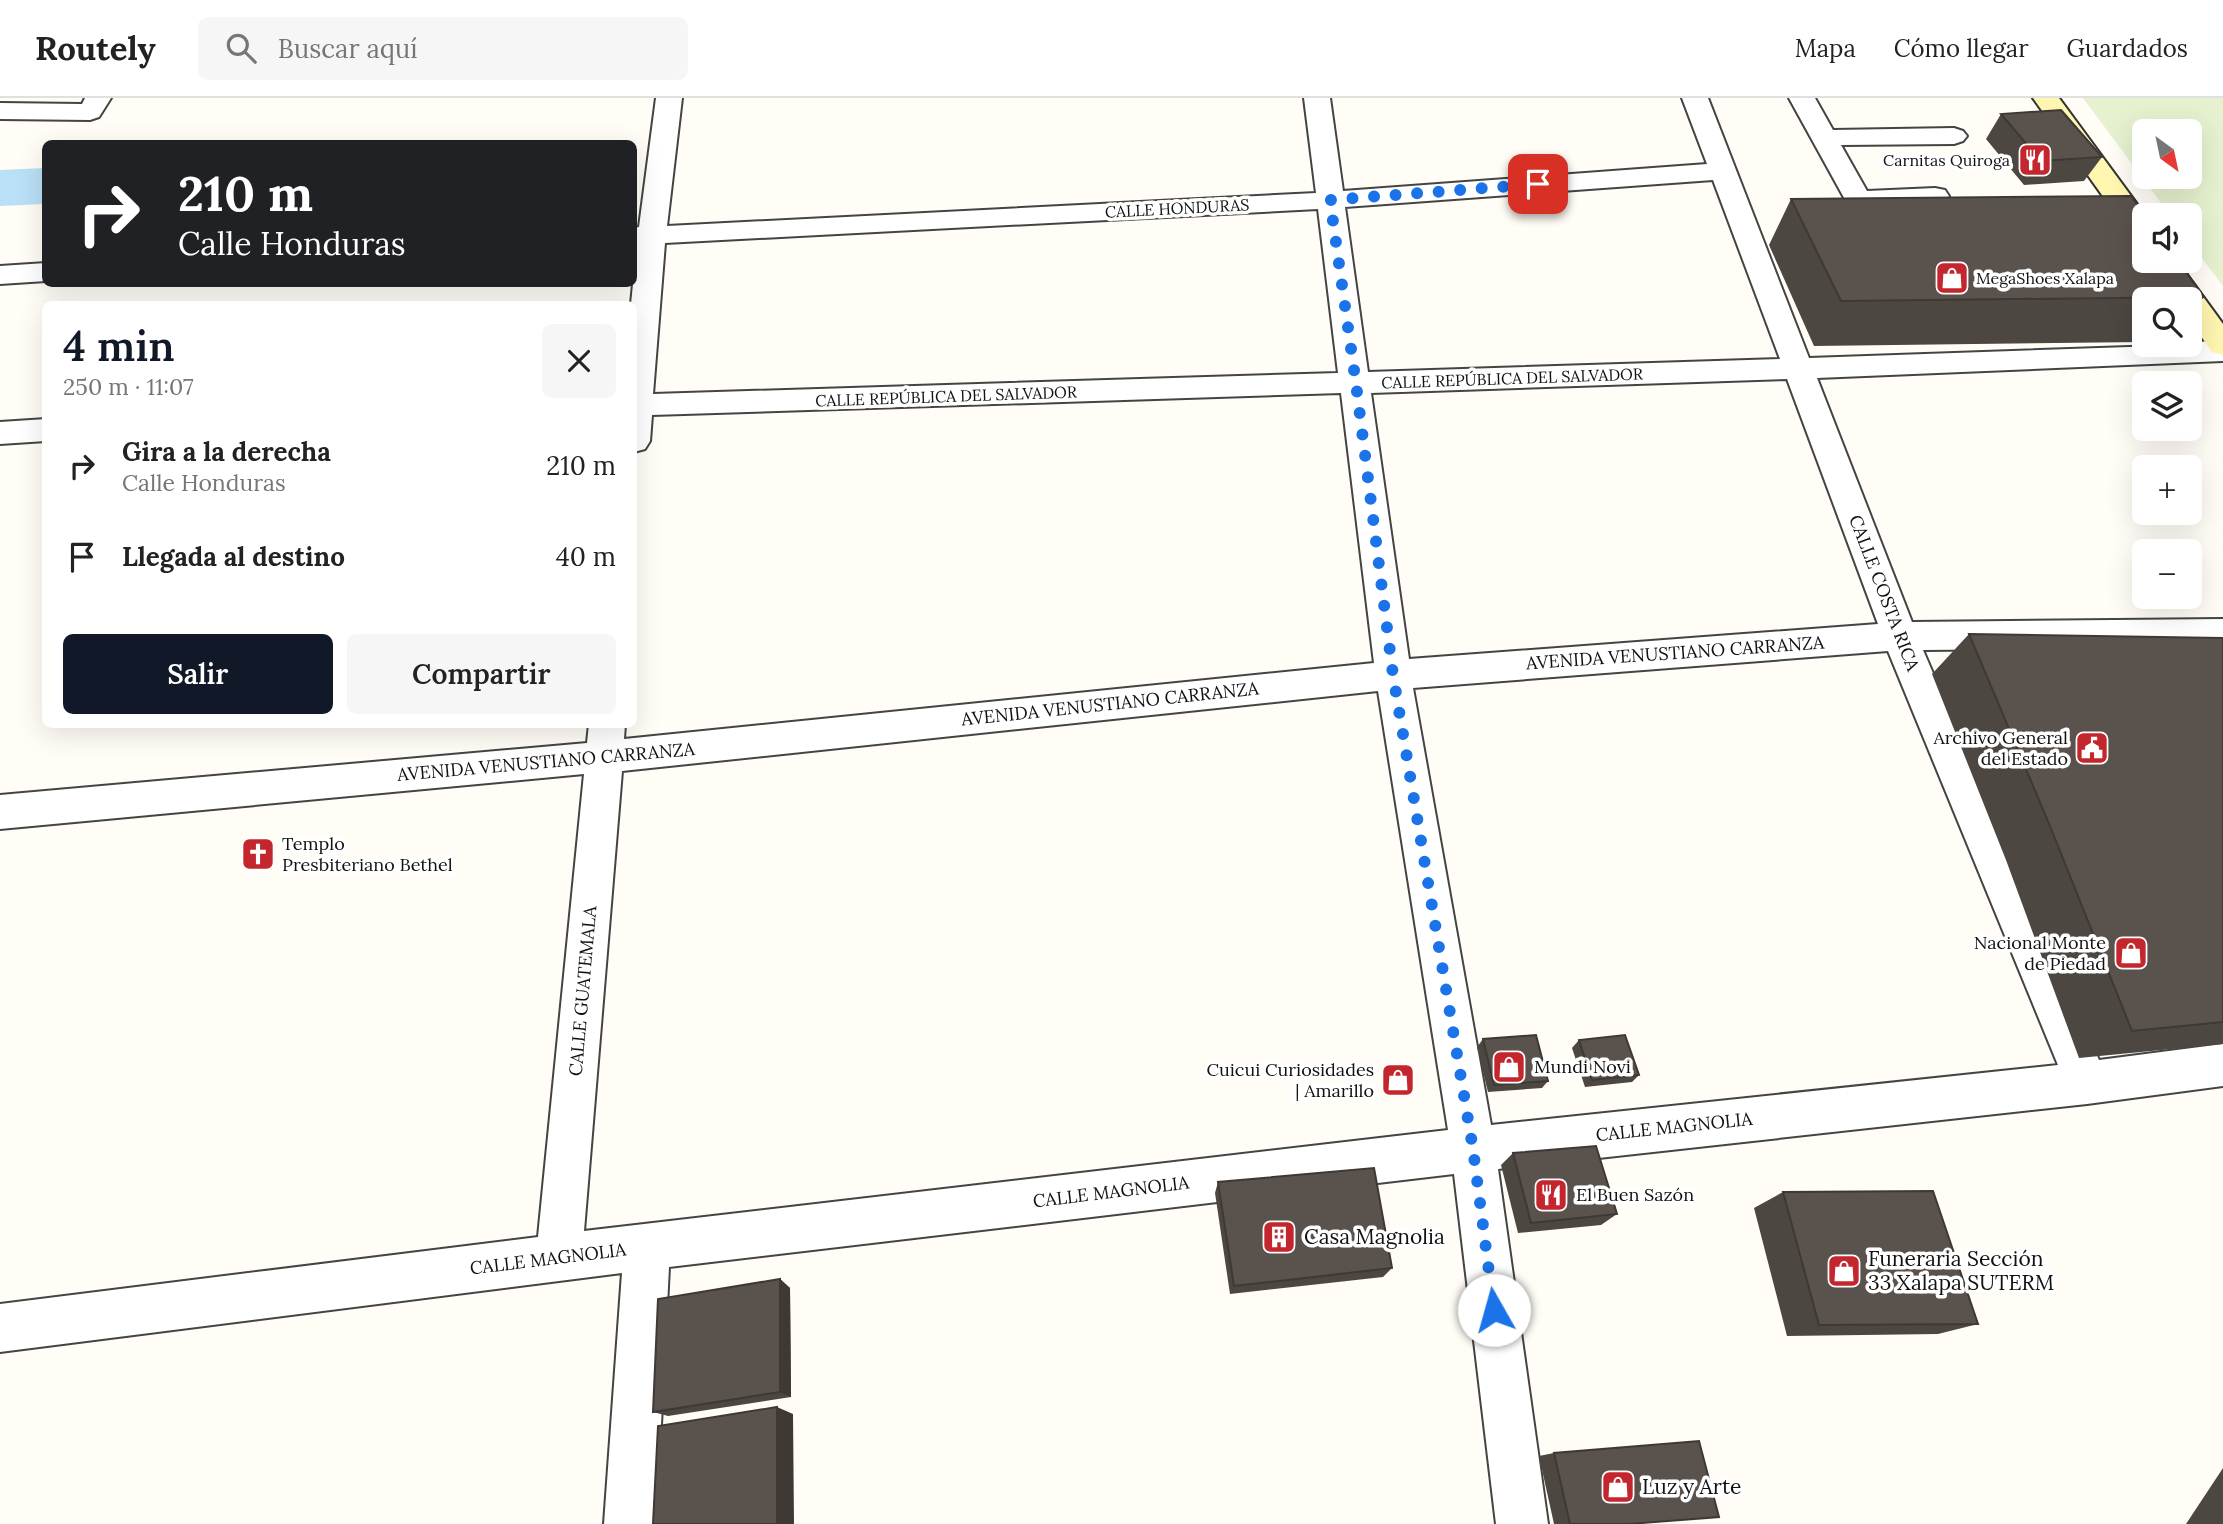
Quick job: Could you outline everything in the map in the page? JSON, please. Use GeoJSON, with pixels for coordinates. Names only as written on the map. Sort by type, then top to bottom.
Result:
{"type":"FeatureCollection","features":[{"type":"Feature","properties":{"kind":"main road"},"geometry":{"type":"LineString","coordinates":[[2046,98],[2132,217]]}},
{"type":"Feature","properties":{"kind":"main road"},"geometry":{"type":"LineString","coordinates":[[2172,273],[2223,345]]}},
{"type":"Feature","properties":{"kind":"street"},"geometry":{"type":"LineString","coordinates":[[637,362],[643,235],[669,98]]}},
{"type":"Feature","properties":{"kind":"street"},"geometry":{"type":"LineString","coordinates":[[1317,98],[1393,675],[1473,1149],[1522,1524]]}},
{"type":"Feature","properties":{"kind":"street","name":"CALLE COSTA RICA"},"geometry":{"type":"LineString","coordinates":[[1695,98],[1900,636],[2087,1083]]}},
{"type":"Feature","properties":{"kind":"street"},"geometry":{"type":"LineString","coordinates":[[1802,98],[1858,199],[1936,196]]}},
{"type":"Feature","properties":{"kind":"street"},"geometry":{"type":"LineString","coordinates":[[0,111],[94,105]]}},
{"type":"Feature","properties":{"kind":"street"},"geometry":{"type":"LineString","coordinates":[[1823,138],[1954,136]]}},
{"type":"Feature","properties":{"kind":"street","name":"CALLE HONDURAS"},"geometry":{"type":"LineString","coordinates":[[643,235],[1330,200],[1721,171]]}},
{"type":"Feature","properties":{"kind":"street"},"geometry":{"type":"LineString","coordinates":[[0,275],[42,272]]}},
{"type":"Feature","properties":{"kind":"street","name":"CALLE REPÚBLICA DEL SALVADOR"},"geometry":{"type":"LineString","coordinates":[[637,405],[1356,384],[2223,351]]}},
{"type":"Feature","properties":{"kind":"street"},"geometry":{"type":"LineString","coordinates":[[0,433],[42,430]]}},
{"type":"Feature","properties":{"kind":"street","name":"AVENIDA VENUSTIANO CARRANZA"},"geometry":{"type":"LineString","coordinates":[[0,812],[605,741],[1393,675],[1900,636],[2223,634]]}},
{"type":"Feature","properties":{"kind":"street","name":"CALLE GUATEMALA"},"geometry":{"type":"LineString","coordinates":[[559,1257],[605,741]]}},
{"type":"Feature","properties":{"kind":"street","name":"CALLE MAGNOLIA"},"geometry":{"type":"LineString","coordinates":[[0,1328],[559,1257],[1473,1149],[2087,1083],[2223,1065]]}},
{"type":"Feature","properties":{"kind":"street"},"geometry":{"type":"LineString","coordinates":[[630,1524],[646,1247]]}},
{"type":"Feature","properties":{"kind":"green space"},"geometry":{"type":"Polygon","coordinates":[[[2083,98],[2223,98],[2223,286],[2202,258],[2202,203],[2161,203],[2151,189],[2202,189],[2202,119],[2132,119],[2132,164],[2083,98]]]}},
{"type":"Feature","properties":{"kind":"building"},"geometry":{"type":"Polygon","coordinates":[[[2061,110],[2102,157],[2041,161],[2001,114],[2061,110]]]}},
{"type":"Feature","properties":{"kind":"building"},"geometry":{"type":"Polygon","coordinates":[[[2131,196],[2136,203],[2132,203],[2132,273],[2187,273],[2197,287],[2132,287],[2132,298],[1841,301],[1791,199],[2131,196]]]}},
{"type":"Feature","properties":{"kind":"building"},"geometry":{"type":"Polygon","coordinates":[[[1969,634],[2223,638],[2223,1022],[2132,1031],[1969,634]]]}},
{"type":"Feature","properties":{"kind":"building","name":"Mundi Novi"},"geometry":{"type":"Polygon","coordinates":[[[1536,1035],[1548,1081],[1494,1085],[1483,1039],[1536,1035]]]}},
{"type":"Feature","properties":{"kind":"building"},"geometry":{"type":"Polygon","coordinates":[[[1625,1035],[1639,1075],[1592,1080],[1579,1040],[1625,1035]]]}},
{"type":"Feature","properties":{"kind":"building","name":"El Buen Sazón"},"geometry":{"type":"Polygon","coordinates":[[[1596,1146],[1617,1214],[1531,1223],[1513,1153],[1596,1146]]]}},
{"type":"Feature","properties":{"kind":"building","name":"Casa Magnolia"},"geometry":{"type":"Polygon","coordinates":[[[1374,1168],[1392,1268],[1234,1286],[1218,1182],[1374,1168]]]}},
{"type":"Feature","properties":{"kind":"building","name":"Funeraria Sección 33 Xalapa SUTERM"},"geometry":{"type":"Polygon","coordinates":[[[1933,1191],[1978,1324],[1819,1325],[1783,1192],[1933,1191]]]}},
{"type":"Feature","properties":{"kind":"building"},"geometry":{"type":"Polygon","coordinates":[[[780,1279],[780,1392],[653,1412],[658,1299],[780,1279]]]}},
{"type":"Feature","properties":{"kind":"building"},"geometry":{"type":"Polygon","coordinates":[[[777,1407],[777,1524],[653,1524],[658,1426],[777,1407]]]}},
{"type":"Feature","properties":{"kind":"building","name":"Luz y Arte"},"geometry":{"type":"Polygon","coordinates":[[[1699,1441],[1719,1517],[1629,1524],[1570,1524],[1554,1453],[1699,1441]]]}},
{"type":"Feature","properties":{"kind":"waterway"},"geometry":{"type":"LineString","coordinates":[[0,188],[42,186]]}},
{"type":"Feature","properties":{"kind":"place","name":"Carnitas Quiroga"},"geometry":{"type":"Point","coordinates":[2035,160]}},
{"type":"Feature","properties":{"kind":"place","name":"MegaShoes Xalapa"},"geometry":{"type":"Point","coordinates":[1952,278]}},
{"type":"Feature","properties":{"kind":"place","name":"Archivo General del Estado"},"geometry":{"type":"Point","coordinates":[2092,748]}},
{"type":"Feature","properties":{"kind":"place","name":"Templo Presbiteriano Bethel"},"geometry":{"type":"Point","coordinates":[258,854]}},
{"type":"Feature","properties":{"kind":"place","name":"Nacional Monte de Piedad"},"geometry":{"type":"Point","coordinates":[2131,953]}},
{"type":"Feature","properties":{"kind":"place","name":"Mundi Novi"},"geometry":{"type":"Point","coordinates":[1509,1067]}},
{"type":"Feature","properties":{"kind":"place","name":"Cuicui Curiosidades | Amarillo"},"geometry":{"type":"Point","coordinates":[1398,1080]}},
{"type":"Feature","properties":{"kind":"place","name":"El Buen Sazón"},"geometry":{"type":"Point","coordinates":[1551,1195]}},
{"type":"Feature","properties":{"kind":"place","name":"Casa Magnolia"},"geometry":{"type":"Point","coordinates":[1279,1237]}},
{"type":"Feature","properties":{"kind":"place","name":"Funeraria Sección 33 Xalapa SUTERM"},"geometry":{"type":"Point","coordinates":[1844,1271]}},
{"type":"Feature","properties":{"kind":"place","name":"Luz y Arte"},"geometry":{"type":"Point","coordinates":[1618,1487]}},
{"type":"Feature","properties":{"kind":"route"},"geometry":{"type":"LineString","coordinates":[[1494,1310],[1473,1149],[1393,675],[1330,200],[1538,184]]}}]}
